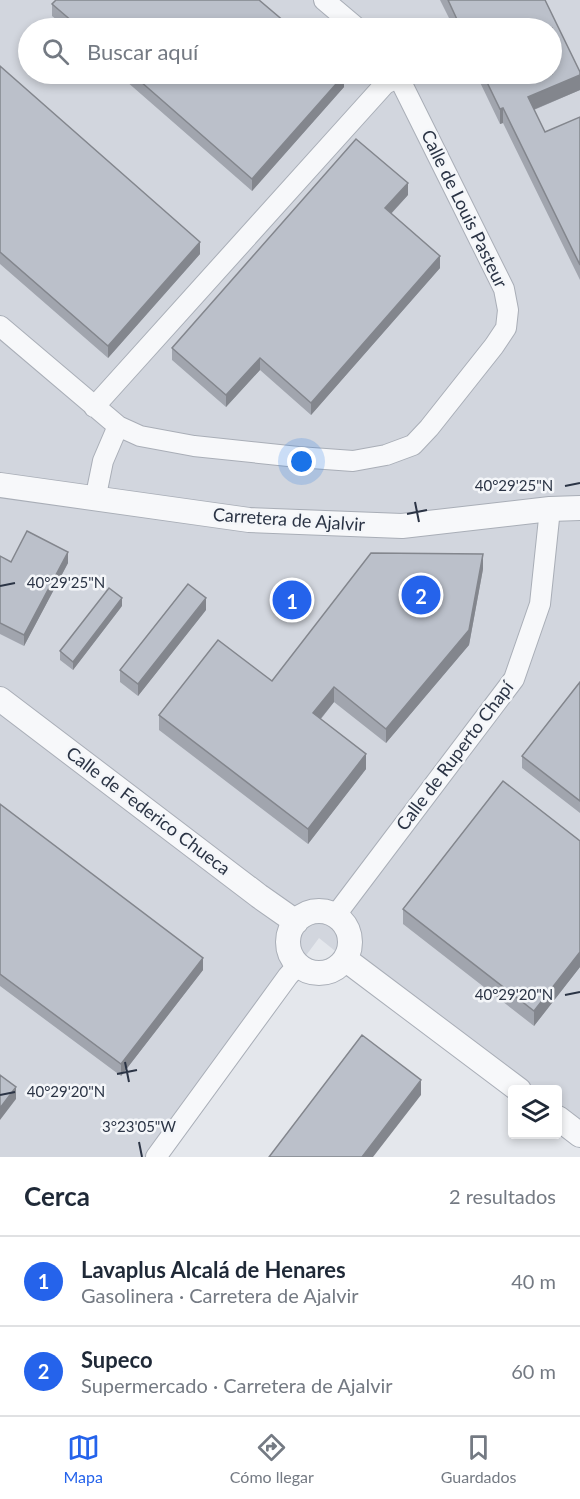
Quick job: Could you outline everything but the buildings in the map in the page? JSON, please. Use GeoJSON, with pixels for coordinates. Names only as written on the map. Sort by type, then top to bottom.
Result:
{"type":"FeatureCollection","features":[{"type":"Feature","properties":{"kind":"street"},"geometry":{"type":"LineString","coordinates":[[324,0],[345,18]]}},
{"type":"Feature","properties":{"kind":"street","name":"Calle de Louis Pasteur"},"geometry":{"type":"LineString","coordinates":[[94,407],[385,84]]}},
{"type":"Feature","properties":{"kind":"street","name":"Calle de Louis Pasteur"},"geometry":{"type":"LineString","coordinates":[[0,326],[118,426],[140,436],[194,446],[353,461],[387,455],[413,445],[494,346],[506,327],[508,310],[504,289],[402,84]]}},
{"type":"Feature","properties":{"kind":"street"},"geometry":{"type":"LineString","coordinates":[[95,500],[103,461],[118,426]]}},
{"type":"Feature","properties":{"kind":"street","name":"Carretera de Ajalvir"},"geometry":{"type":"LineString","coordinates":[[0,485],[249,520],[402,526],[550,509],[580,508]]}},
{"type":"Feature","properties":{"kind":"street","name":"Calle de Ruperto Chapí"},"geometry":{"type":"LineString","coordinates":[[336,916],[514,679],[540,603],[550,509]]}},
{"type":"Feature","properties":{"kind":"street","name":"Calle de Federico Chueca"},"geometry":{"type":"LineString","coordinates":[[0,699],[296,922]]}},
{"type":"Feature","properties":{"kind":"street"},"geometry":{"type":"LineString","coordinates":[[314,912],[336,916],[346,927],[350,937],[350,947],[345,958],[332,970],[322,973],[312,972],[298,965],[290,954],[288,944],[289,935],[296,922],[305,914],[314,912]]}},
{"type":"Feature","properties":{"kind":"street"},"geometry":{"type":"LineString","coordinates":[[345,958],[514,1085]]}},
{"type":"Feature","properties":{"kind":"street"},"geometry":{"type":"LineString","coordinates":[[156,1157],[298,965]]}},
{"type":"Feature","properties":{"kind":"street"},"geometry":{"type":"LineString","coordinates":[[562,1121],[580,1135]]}},
{"type":"Feature","properties":{"kind":"shaded area"},"geometry":{"type":"Polygon","coordinates":[[[0,0],[580,0],[580,1135],[562,1121],[562,1085],[514,1085],[370,979],[319,938],[156,1157],[0,1157],[0,0]]]}},
{"type":"Feature","properties":{"kind":"place","name":"Supeco"},"geometry":{"type":"Point","coordinates":[421,595]}},
{"type":"Feature","properties":{"kind":"place","name":"Lavaplus Alcalá de Henares"},"geometry":{"type":"Point","coordinates":[292,600]}}]}
